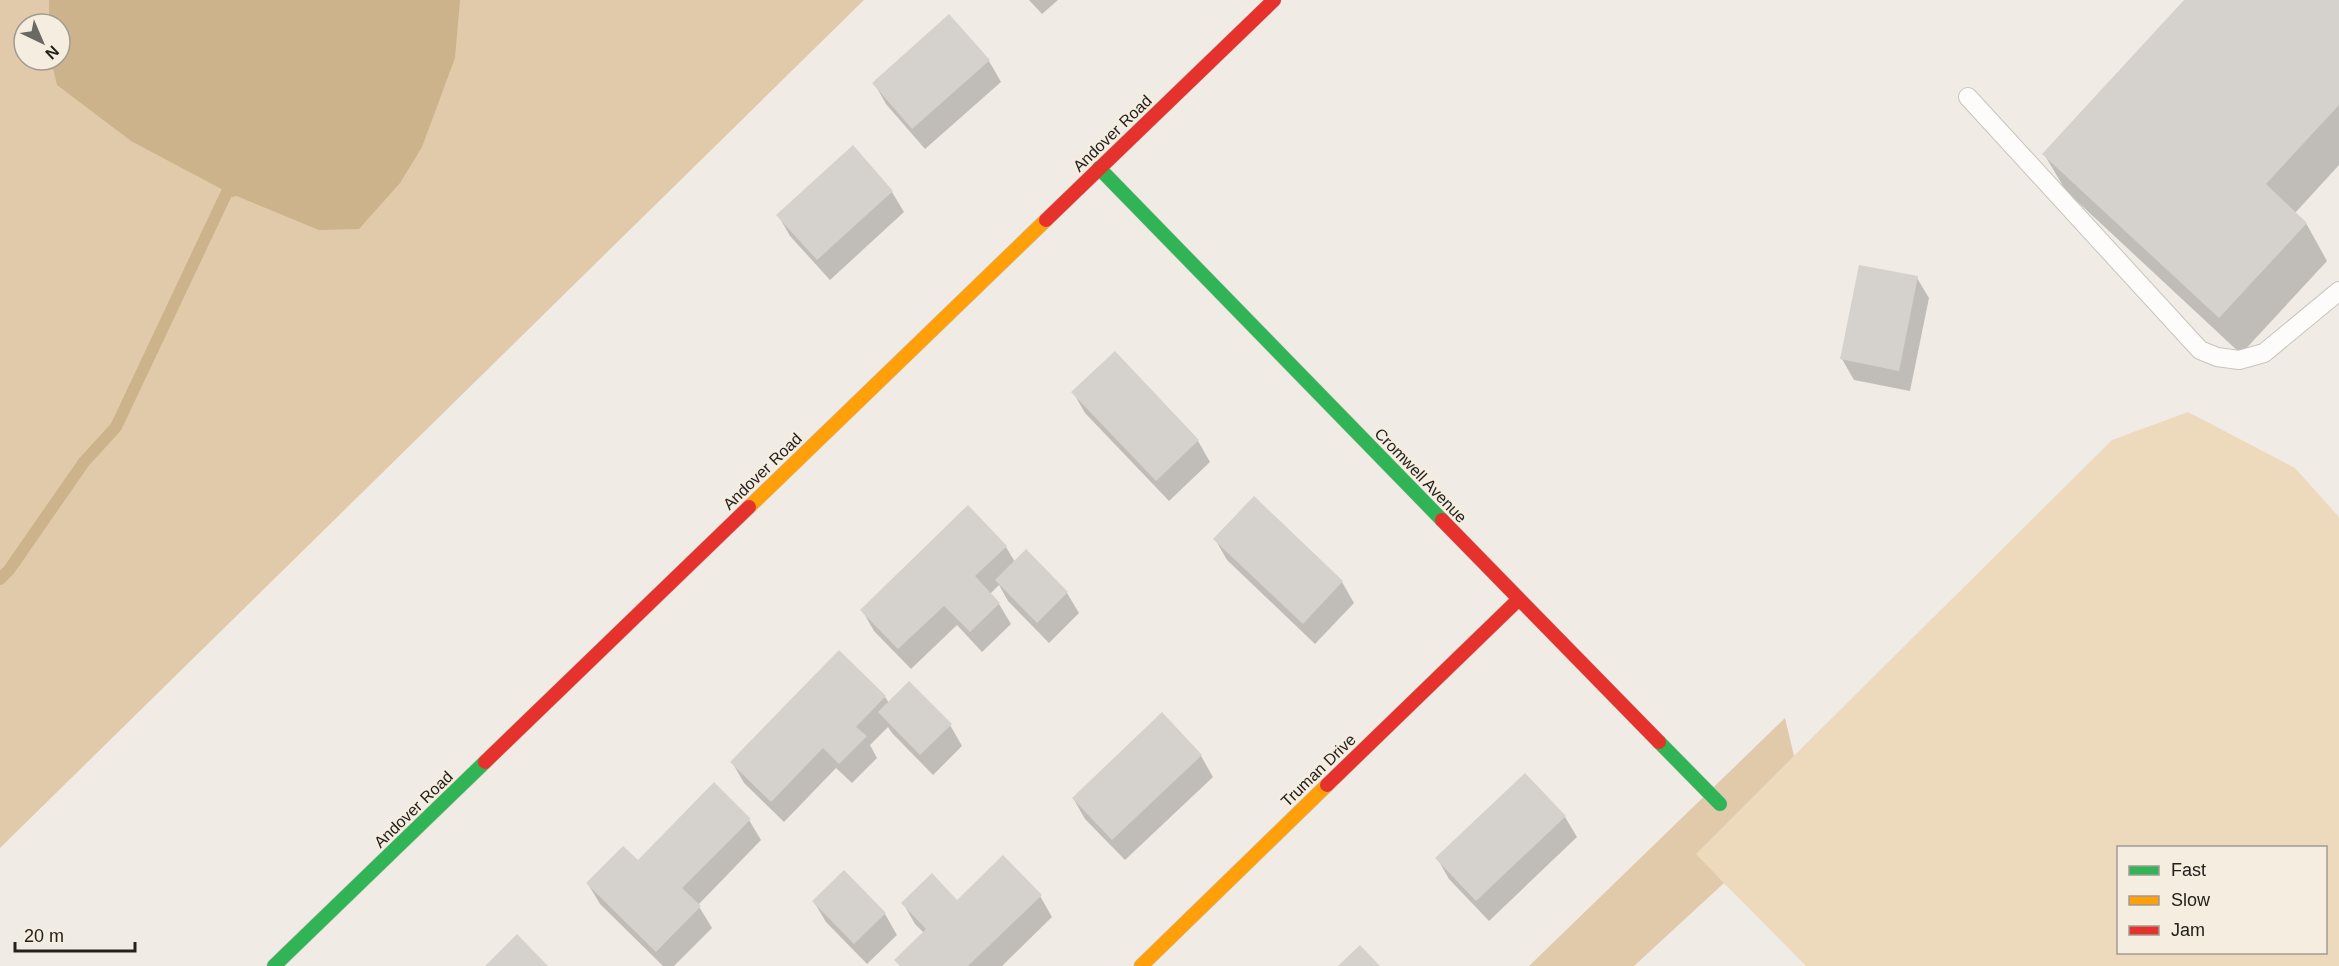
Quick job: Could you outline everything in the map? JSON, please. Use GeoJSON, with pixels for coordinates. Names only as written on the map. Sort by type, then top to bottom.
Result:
{"type":"FeatureCollection","features":[{"type":"Feature","properties":{"kind":"street","name":"Andover Road"},"geometry":{"type":"LineString","coordinates":[[274,966],[1274,0]]}},
{"type":"Feature","properties":{"kind":"street","name":"Cromwell Avenue"},"geometry":{"type":"LineString","coordinates":[[1100,168],[1720,804]]}},
{"type":"Feature","properties":{"kind":"street","name":"Truman Drive"},"geometry":{"type":"LineString","coordinates":[[1140,966],[1519,598]]}},
{"type":"Feature","properties":{"kind":"lane"},"geometry":{"type":"LineString","coordinates":[[1968,97],[2200,350],[2217,357],[2239,360],[2264,353],[2339,291]]}},
{"type":"Feature","properties":{"kind":"shaded area"},"geometry":{"type":"Polygon","coordinates":[[[0,0],[864,0],[0,848],[0,0]]]}},
{"type":"Feature","properties":{"kind":"shaded area"},"geometry":{"type":"Polygon","coordinates":[[[49,0],[460,0],[455,58],[422,147],[400,183],[359,229],[319,230],[227,192],[131,141],[57,85],[54,72],[72,72],[72,12],[49,12],[49,0]]]}},
{"type":"Feature","properties":{"kind":"shaded area"},"geometry":{"type":"Polygon","coordinates":[[[2188,412],[2295,468],[2339,517],[2339,966],[1806,966],[1695,854],[2112,440],[2188,412]]]}},
{"type":"Feature","properties":{"kind":"shaded area"},"geometry":{"type":"Polygon","coordinates":[[[1785,718],[1794,756],[1696,854],[1724,883],[1634,966],[1529,966],[1785,718]]]}},
{"type":"Feature","properties":{"kind":"building"},"geometry":{"type":"Polygon","coordinates":[[[2184,0],[2339,0],[2339,105],[2266,184],[2307,223],[2219,318],[2042,154],[2184,0]]]}},
{"type":"Feature","properties":{"kind":"building"},"geometry":{"type":"Polygon","coordinates":[[[949,14],[990,60],[912,129],[872,83],[949,14]]]}},
{"type":"Feature","properties":{"kind":"building"},"geometry":{"type":"Polygon","coordinates":[[[853,145],[893,191],[817,260],[776,215],[853,145]]]}},
{"type":"Feature","properties":{"kind":"building"},"geometry":{"type":"Polygon","coordinates":[[[1859,265],[1918,276],[1899,371],[1840,359],[1859,265]]]}},
{"type":"Feature","properties":{"kind":"building"},"geometry":{"type":"Polygon","coordinates":[[[1115,351],[1199,440],[1156,481],[1071,392],[1115,351]]]}},
{"type":"Feature","properties":{"kind":"building"},"geometry":{"type":"Polygon","coordinates":[[[1254,496],[1343,581],[1303,624],[1213,539],[1254,496]]]}},
{"type":"Feature","properties":{"kind":"building"},"geometry":{"type":"Polygon","coordinates":[[[968,505],[1007,546],[975,576],[1000,603],[970,632],[944,606],[898,649],[860,610],[968,505]]]}},
{"type":"Feature","properties":{"kind":"building"},"geometry":{"type":"Polygon","coordinates":[[[1026,549],[1068,592],[1037,623],[995,580],[1026,549]]]}},
{"type":"Feature","properties":{"kind":"building"},"geometry":{"type":"Polygon","coordinates":[[[839,650],[886,696],[856,727],[867,736],[839,764],[823,748],[771,802],[730,762],[839,650]]]}},
{"type":"Feature","properties":{"kind":"building"},"geometry":{"type":"Polygon","coordinates":[[[909,681],[952,724],[920,755],[878,712],[909,681]]]}},
{"type":"Feature","properties":{"kind":"building"},"geometry":{"type":"Polygon","coordinates":[[[1162,712],[1202,755],[1112,840],[1072,798],[1162,712]]]}},
{"type":"Feature","properties":{"kind":"building"},"geometry":{"type":"Polygon","coordinates":[[[1525,773],[1566,816],[1476,901],[1435,858],[1525,773]]]}},
{"type":"Feature","properties":{"kind":"building"},"geometry":{"type":"Polygon","coordinates":[[[714,782],[751,819],[682,888],[701,906],[656,952],[586,883],[623,846],[638,860],[714,782]]]}},
{"type":"Feature","properties":{"kind":"building"},"geometry":{"type":"Polygon","coordinates":[[[1003,855],[1042,895],[968,966],[900,966],[894,960],[926,929],[901,903],[932,873],[957,900],[1003,855]]]}},
{"type":"Feature","properties":{"kind":"building"},"geometry":{"type":"Polygon","coordinates":[[[844,870],[886,913],[854,944],[812,901],[844,870]]]}},
{"type":"Feature","properties":{"kind":"building"},"geometry":{"type":"Polygon","coordinates":[[[517,934],[548,966],[485,966],[517,934]]]}},
{"type":"Feature","properties":{"kind":"building"},"geometry":{"type":"Polygon","coordinates":[[[1360,945],[1380,966],[1338,966],[1360,945]]]}},
{"type":"Feature","properties":{"kind":"waterway"},"geometry":{"type":"LineString","coordinates":[[0,579],[9,570],[84,462],[116,427],[227,192],[241,189]]}},
{"type":"Feature","properties":{"kind":"traffic: fast"},"geometry":{"type":"LineString","coordinates":[[1099,168],[1442,520]]}},
{"type":"Feature","properties":{"kind":"traffic: fast"},"geometry":{"type":"LineString","coordinates":[[1659,742],[1720,804]]}},
{"type":"Feature","properties":{"kind":"traffic: fast"},"geometry":{"type":"LineString","coordinates":[[274,966],[485,762]]}},
{"type":"Feature","properties":{"kind":"traffic: slow"},"geometry":{"type":"LineString","coordinates":[[749,507],[1046,220]]}},
{"type":"Feature","properties":{"kind":"traffic: slow"},"geometry":{"type":"LineString","coordinates":[[1141,966],[1327,785]]}},
{"type":"Feature","properties":{"kind":"traffic: jam"},"geometry":{"type":"LineString","coordinates":[[1046,220],[1274,0]]}},
{"type":"Feature","properties":{"kind":"traffic: jam"},"geometry":{"type":"LineString","coordinates":[[485,762],[749,507]]}},
{"type":"Feature","properties":{"kind":"traffic: jam"},"geometry":{"type":"LineString","coordinates":[[1442,520],[1659,742]]}},
{"type":"Feature","properties":{"kind":"traffic: jam"},"geometry":{"type":"LineString","coordinates":[[1327,785],[1519,599]]}}]}
